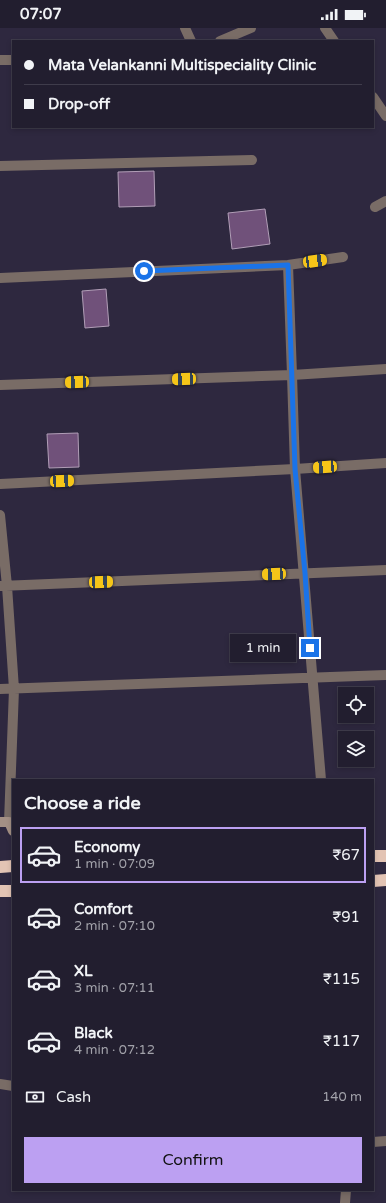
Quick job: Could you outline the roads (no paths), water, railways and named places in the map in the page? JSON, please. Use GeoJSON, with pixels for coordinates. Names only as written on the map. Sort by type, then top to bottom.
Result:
{"type":"FeatureCollection","features":[{"type":"Feature","properties":{"kind":"highway"},"geometry":{"type":"LineString","coordinates":[[374,856],[386,856]]}},
{"type":"Feature","properties":{"kind":"highway"},"geometry":{"type":"LineString","coordinates":[[0,866],[12,866]]}},
{"type":"Feature","properties":{"kind":"highway"},"geometry":{"type":"LineString","coordinates":[[374,881],[386,880]]}},
{"type":"Feature","properties":{"kind":"highway"},"geometry":{"type":"LineString","coordinates":[[0,891],[12,891]]}},
{"type":"Feature","properties":{"kind":"street"},"geometry":{"type":"LineString","coordinates":[[186,28],[191,40]]}},
{"type":"Feature","properties":{"kind":"street"},"geometry":{"type":"LineString","coordinates":[[222,40],[251,28]]}},
{"type":"Feature","properties":{"kind":"street"},"geometry":{"type":"LineString","coordinates":[[325,28],[333,40]]}},
{"type":"Feature","properties":{"kind":"street"},"geometry":{"type":"LineString","coordinates":[[0,60],[12,60]]}},
{"type":"Feature","properties":{"kind":"street"},"geometry":{"type":"LineString","coordinates":[[374,98],[386,116]]}},
{"type":"Feature","properties":{"kind":"street"},"geometry":{"type":"LineString","coordinates":[[0,166],[252,160]]}},
{"type":"Feature","properties":{"kind":"street"},"geometry":{"type":"LineString","coordinates":[[375,207],[386,201]]}},
{"type":"Feature","properties":{"kind":"street"},"geometry":{"type":"LineString","coordinates":[[0,278],[288,265],[343,257]]}},
{"type":"Feature","properties":{"kind":"street"},"geometry":{"type":"LineString","coordinates":[[288,265],[295,469],[305,573],[311,678],[321,779]]}},
{"type":"Feature","properties":{"kind":"street"},"geometry":{"type":"LineString","coordinates":[[0,385],[292,375],[386,369]]}},
{"type":"Feature","properties":{"kind":"street"},"geometry":{"type":"LineString","coordinates":[[0,484],[386,463]]}},
{"type":"Feature","properties":{"kind":"street"},"geometry":{"type":"LineString","coordinates":[[0,515],[4,586],[14,689],[7,825]]}},
{"type":"Feature","properties":{"kind":"street"},"geometry":{"type":"LineString","coordinates":[[4,586],[386,570]]}},
{"type":"Feature","properties":{"kind":"street"},"geometry":{"type":"LineString","coordinates":[[0,689],[386,675]]}},
{"type":"Feature","properties":{"kind":"street"},"geometry":{"type":"LineString","coordinates":[[0,1084],[12,1086]]}},
{"type":"Feature","properties":{"kind":"street"},"geometry":{"type":"LineString","coordinates":[[374,1142],[386,1141]]}},
{"type":"Feature","properties":{"kind":"street"},"geometry":{"type":"LineString","coordinates":[[345,1203],[346,1191]]}}]}
